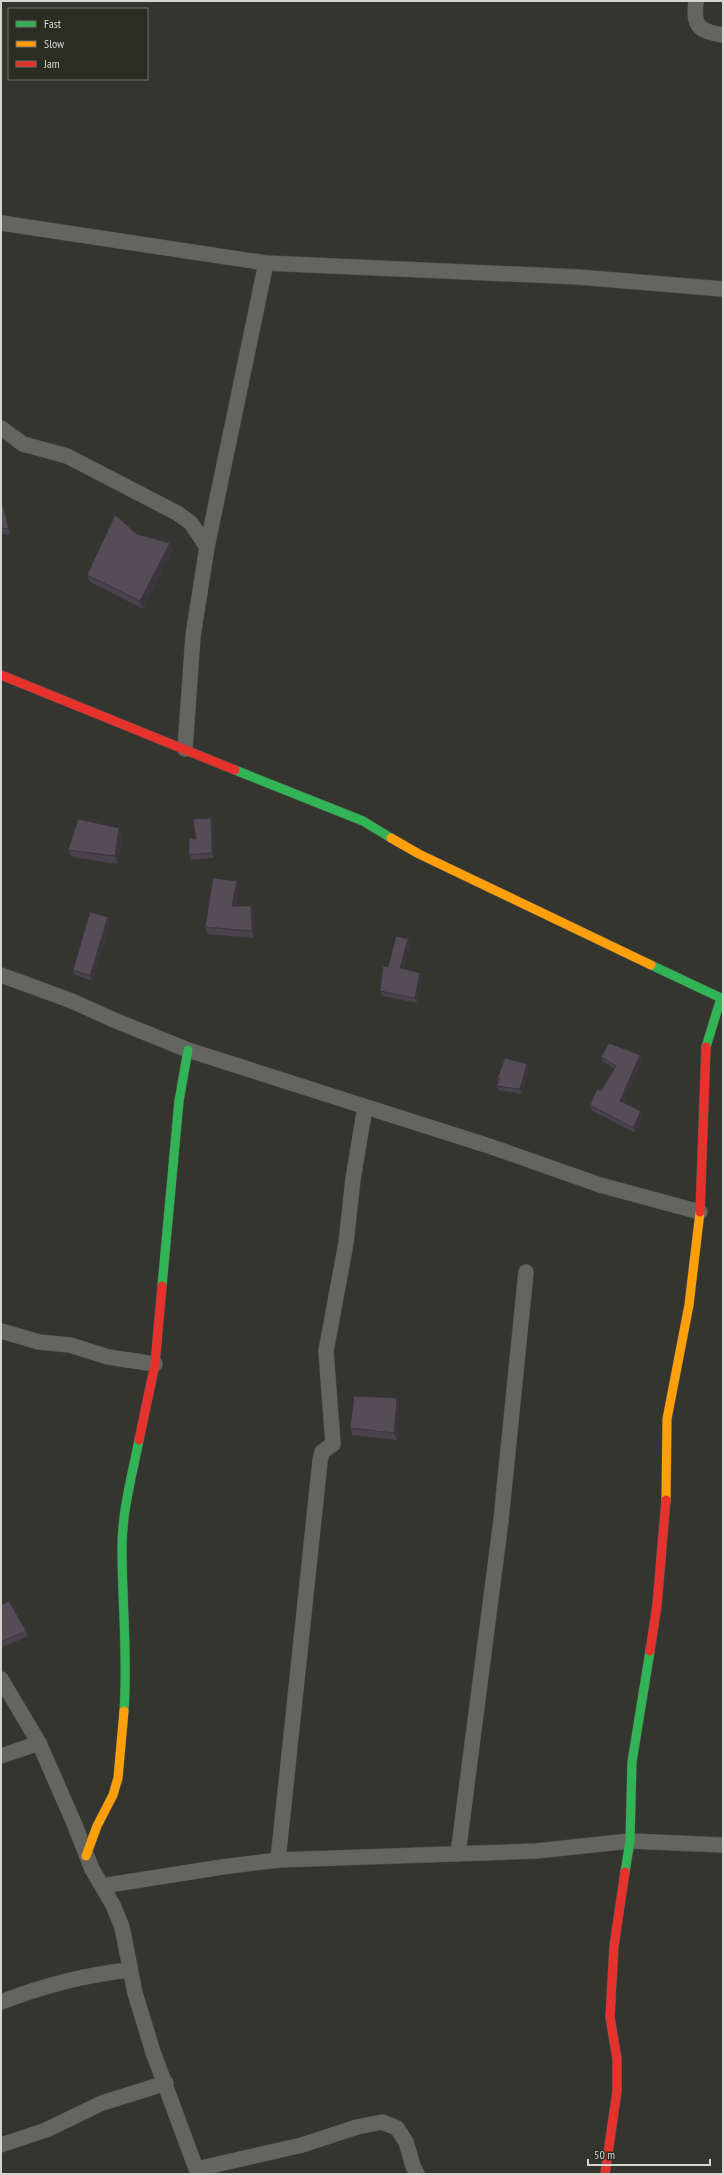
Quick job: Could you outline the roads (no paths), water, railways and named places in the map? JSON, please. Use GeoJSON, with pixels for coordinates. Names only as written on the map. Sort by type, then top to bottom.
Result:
{"type":"FeatureCollection","features":[{"type":"Feature","properties":{"kind":"street"},"geometry":{"type":"LineString","coordinates":[[696,1],[695,21],[698,26],[711,33],[723,35]]}},
{"type":"Feature","properties":{"kind":"street"},"geometry":{"type":"LineString","coordinates":[[1,223],[266,263],[578,277],[723,289]]}},
{"type":"Feature","properties":{"kind":"street"},"geometry":{"type":"LineString","coordinates":[[185,749],[193,636],[207,546],[266,263]]}},
{"type":"Feature","properties":{"kind":"street"},"geometry":{"type":"LineString","coordinates":[[1,428],[23,444],[67,456],[178,513],[191,523],[207,546]]}},
{"type":"Feature","properties":{"kind":"street"},"geometry":{"type":"LineString","coordinates":[[1,675],[363,821],[419,854],[722,999],[710,1029],[705,1051],[700,1212],[689,1305],[667,1419],[666,1495],[658,1597],[632,1762],[630,1841],[614,1946],[610,2017],[617,2059],[617,2091],[605,2174]]}},
{"type":"Feature","properties":{"kind":"street"},"geometry":{"type":"LineString","coordinates":[[1,975],[72,1001],[188,1050],[492,1147],[600,1184],[700,1212]]}},
{"type":"Feature","properties":{"kind":"street"},"geometry":{"type":"LineString","coordinates":[[86,1856],[97,1826],[113,1795],[118,1778],[124,1705],[126,1636],[122,1548],[124,1512],[155,1364],[178,1101],[188,1050]]}},
{"type":"Feature","properties":{"kind":"street"},"geometry":{"type":"LineString","coordinates":[[278,1860],[320,1461],[322,1452],[333,1444],[326,1351],[346,1243],[353,1179],[365,1106]]}},
{"type":"Feature","properties":{"kind":"street"},"geometry":{"type":"LineString","coordinates":[[458,1854],[501,1520],[526,1272]]}},
{"type":"Feature","properties":{"kind":"street"},"geometry":{"type":"LineString","coordinates":[[1,1331],[39,1342],[70,1345],[108,1357],[155,1364]]}},
{"type":"Feature","properties":{"kind":"street"},"geometry":{"type":"LineString","coordinates":[[1,1679],[39,1743],[74,1823],[86,1856],[122,1927],[129,1970],[153,2052],[166,2083],[187,2147],[198,2171],[302,2145],[357,2127],[382,2122],[397,2128],[403,2137],[417,2174]]}},
{"type":"Feature","properties":{"kind":"street"},"geometry":{"type":"LineString","coordinates":[[1,1756],[39,1743]]}},
{"type":"Feature","properties":{"kind":"street"},"geometry":{"type":"LineString","coordinates":[[102,1886],[222,1867],[278,1860],[536,1851],[630,1841],[723,1845]]}},
{"type":"Feature","properties":{"kind":"street"},"geometry":{"type":"LineString","coordinates":[[1,2002],[37,1988],[90,1974],[129,1970]]}},
{"type":"Feature","properties":{"kind":"street"},"geometry":{"type":"LineString","coordinates":[[1,2145],[46,2130],[102,2103],[166,2083]]}}]}
